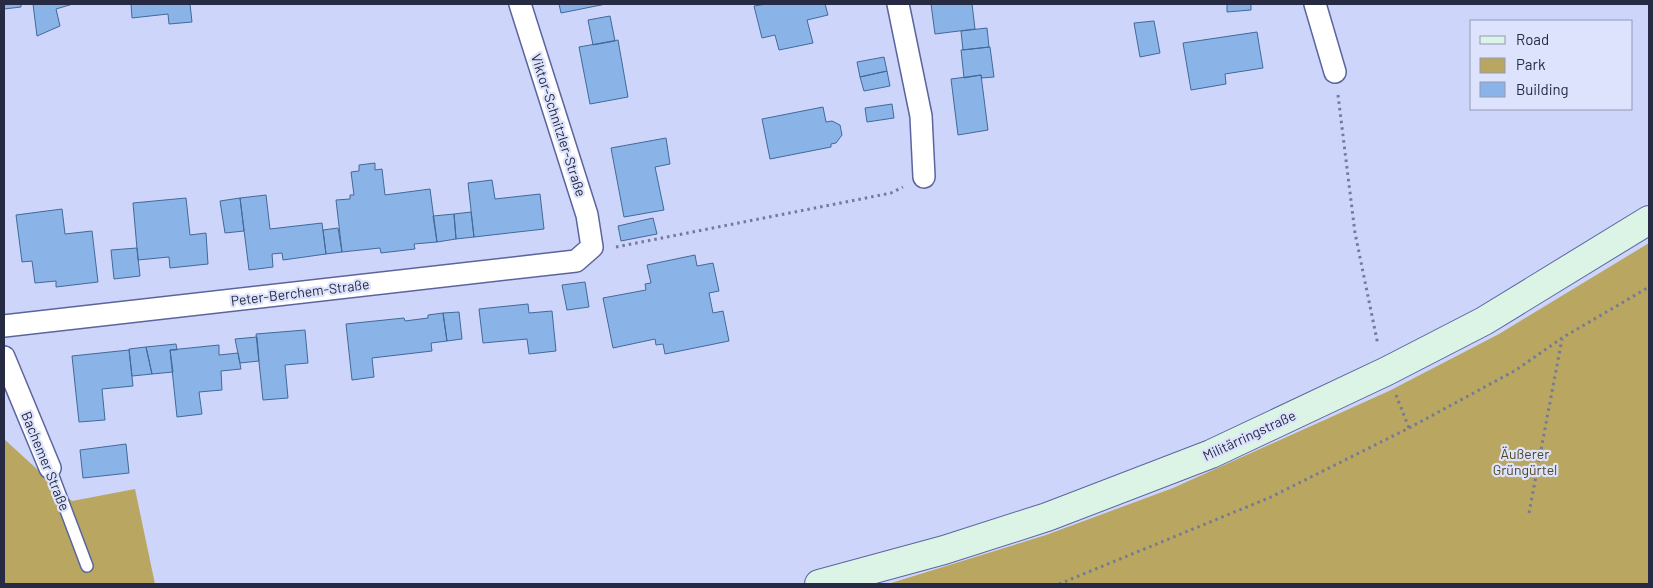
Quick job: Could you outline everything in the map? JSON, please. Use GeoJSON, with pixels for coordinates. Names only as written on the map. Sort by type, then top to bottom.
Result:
{"type":"FeatureCollection","features":[{"type":"Feature","properties":{"kind":"main road","name":"Militärringstraße"},"geometry":{"type":"LineString","coordinates":[[819,584],[944,550],[1047,517],[1211,454],[1387,371],[1484,321],[1649,220]]}},
{"type":"Feature","properties":{"kind":"street","name":"Viktor-Schnitzler-Straße"},"geometry":{"type":"LineString","coordinates":[[520,4],[587,214],[592,247]]}},
{"type":"Feature","properties":{"kind":"street"},"geometry":{"type":"LineString","coordinates":[[898,4],[921,116],[924,177]]}},
{"type":"Feature","properties":{"kind":"street"},"geometry":{"type":"LineString","coordinates":[[1315,4],[1335,72]]}},
{"type":"Feature","properties":{"kind":"street","name":"Peter-Berchem-Straße"},"geometry":{"type":"LineString","coordinates":[[4,326],[576,260],[592,247]]}},
{"type":"Feature","properties":{"kind":"street","name":"Bachemer Straße"},"geometry":{"type":"LineString","coordinates":[[4,357],[50,468]]}},
{"type":"Feature","properties":{"kind":"lane","name":"Bachemer Straße"},"geometry":{"type":"LineString","coordinates":[[50,468],[86,566]]}},
{"type":"Feature","properties":{"kind":"path"},"geometry":{"type":"LineString","coordinates":[[1335,72],[1355,233],[1376,339],[1409,428]]}},
{"type":"Feature","properties":{"kind":"path"},"geometry":{"type":"LineString","coordinates":[[592,247],[615,247],[891,193],[924,177]]}},
{"type":"Feature","properties":{"kind":"path"},"geometry":{"type":"LineString","coordinates":[[1059,584],[1271,496],[1409,428],[1516,370],[1562,338],[1649,287]]}},
{"type":"Feature","properties":{"kind":"path"},"geometry":{"type":"LineString","coordinates":[[1529,513],[1562,338]]}},
{"type":"Feature","properties":{"kind":"green space","name":"Äußerer Grüngürtel"},"geometry":{"type":"Polygon","coordinates":[[[1649,243],[1649,584],[888,584],[1046,535],[1173,488],[1389,391],[1499,334],[1649,243]]]}},
{"type":"Feature","properties":{"kind":"green space"},"geometry":{"type":"Polygon","coordinates":[[[4,439],[72,501],[135,489],[155,584],[4,584],[4,439]]]}},
{"type":"Feature","properties":{"kind":"building"},"geometry":{"type":"Polygon","coordinates":[[[4,4],[21,4],[21,7],[4,9],[4,4]]]}},
{"type":"Feature","properties":{"kind":"building"},"geometry":{"type":"Polygon","coordinates":[[[33,4],[73,4],[56,9],[60,26],[37,36],[33,4]]]}},
{"type":"Feature","properties":{"kind":"building"},"geometry":{"type":"Polygon","coordinates":[[[131,4],[190,4],[192,22],[169,24],[168,14],[132,18],[131,4]]]}},
{"type":"Feature","properties":{"kind":"building"},"geometry":{"type":"Polygon","coordinates":[[[559,4],[606,4],[561,13],[559,4]]]}},
{"type":"Feature","properties":{"kind":"building"},"geometry":{"type":"Polygon","coordinates":[[[766,4],[825,4],[828,15],[807,20],[813,43],[779,50],[775,35],[762,38],[754,6],[766,4]]]}},
{"type":"Feature","properties":{"kind":"building"},"geometry":{"type":"Polygon","coordinates":[[[931,4],[972,4],[975,29],[935,34],[931,4]]]}},
{"type":"Feature","properties":{"kind":"building"},"geometry":{"type":"Polygon","coordinates":[[[1227,4],[1251,4],[1251,10],[1227,12],[1227,4]]]}},
{"type":"Feature","properties":{"kind":"building"},"geometry":{"type":"Polygon","coordinates":[[[610,16],[615,41],[593,45],[588,20],[610,16]]]}},
{"type":"Feature","properties":{"kind":"building"},"geometry":{"type":"Polygon","coordinates":[[[1154,21],[1160,53],[1140,57],[1134,23],[1154,21]]]}},
{"type":"Feature","properties":{"kind":"building"},"geometry":{"type":"Polygon","coordinates":[[[987,28],[989,47],[963,50],[961,31],[987,28]]]}},
{"type":"Feature","properties":{"kind":"building"},"geometry":{"type":"Polygon","coordinates":[[[1257,32],[1263,68],[1225,74],[1226,84],[1191,90],[1183,43],[1257,32]]]}},
{"type":"Feature","properties":{"kind":"building"},"geometry":{"type":"Polygon","coordinates":[[[618,40],[628,97],[590,104],[579,47],[618,40]]]}},
{"type":"Feature","properties":{"kind":"building"},"geometry":{"type":"Polygon","coordinates":[[[990,47],[994,77],[982,78],[981,75],[964,78],[961,50],[990,47]]]}},
{"type":"Feature","properties":{"kind":"building"},"geometry":{"type":"Polygon","coordinates":[[[884,57],[887,71],[860,77],[857,62],[884,57]]]}},
{"type":"Feature","properties":{"kind":"building"},"geometry":{"type":"Polygon","coordinates":[[[887,71],[890,86],[864,91],[860,77],[887,71]]]}},
{"type":"Feature","properties":{"kind":"building"},"geometry":{"type":"Polygon","coordinates":[[[981,75],[988,130],[958,135],[951,79],[981,75]]]}},
{"type":"Feature","properties":{"kind":"building"},"geometry":{"type":"Polygon","coordinates":[[[892,104],[894,118],[867,122],[865,108],[892,104]]]}},
{"type":"Feature","properties":{"kind":"building"},"geometry":{"type":"Polygon","coordinates":[[[823,107],[826,122],[832,121],[840,125],[842,135],[836,143],[831,144],[831,147],[770,159],[762,119],[823,107]]]}},
{"type":"Feature","properties":{"kind":"building"},"geometry":{"type":"Polygon","coordinates":[[[666,138],[670,164],[655,167],[664,210],[624,217],[611,148],[666,138]]]}},
{"type":"Feature","properties":{"kind":"building"},"geometry":{"type":"Polygon","coordinates":[[[375,163],[375,170],[382,169],[385,195],[430,189],[437,242],[414,244],[415,249],[381,253],[380,248],[342,252],[336,200],[350,199],[350,195],[354,195],[351,172],[359,171],[359,165],[375,163]]]}},
{"type":"Feature","properties":{"kind":"building"},"geometry":{"type":"Polygon","coordinates":[[[492,180],[495,199],[540,194],[544,229],[474,237],[468,183],[492,180]]]}},
{"type":"Feature","properties":{"kind":"building"},"geometry":{"type":"Polygon","coordinates":[[[266,195],[270,229],[322,223],[326,254],[283,260],[282,253],[272,254],[273,267],[249,270],[240,198],[266,195]]]}},
{"type":"Feature","properties":{"kind":"building"},"geometry":{"type":"Polygon","coordinates":[[[186,198],[190,235],[206,233],[208,264],[170,268],[169,257],[138,260],[133,203],[186,198]]]}},
{"type":"Feature","properties":{"kind":"building"},"geometry":{"type":"Polygon","coordinates":[[[240,198],[244,231],[225,233],[220,201],[240,198]]]}},
{"type":"Feature","properties":{"kind":"building"},"geometry":{"type":"Polygon","coordinates":[[[62,209],[65,234],[92,231],[98,282],[56,287],[56,281],[35,283],[32,261],[22,262],[16,215],[62,209]]]}},
{"type":"Feature","properties":{"kind":"building"},"geometry":{"type":"Polygon","coordinates":[[[471,212],[474,237],[456,239],[454,214],[471,212]]]}},
{"type":"Feature","properties":{"kind":"building"},"geometry":{"type":"Polygon","coordinates":[[[454,214],[456,239],[437,242],[433,216],[454,214]]]}},
{"type":"Feature","properties":{"kind":"building"},"geometry":{"type":"Polygon","coordinates":[[[653,218],[657,234],[621,241],[618,226],[653,218]]]}},
{"type":"Feature","properties":{"kind":"building"},"geometry":{"type":"Polygon","coordinates":[[[338,228],[342,252],[326,254],[323,230],[338,228]]]}},
{"type":"Feature","properties":{"kind":"building"},"geometry":{"type":"Polygon","coordinates":[[[137,248],[140,276],[114,279],[111,250],[137,248]]]}},
{"type":"Feature","properties":{"kind":"building"},"geometry":{"type":"Polygon","coordinates":[[[695,255],[697,266],[713,263],[719,291],[709,293],[713,313],[723,311],[729,341],[665,354],[663,344],[656,345],[655,339],[613,348],[603,298],[646,290],[645,284],[651,283],[647,265],[695,255]]]}},
{"type":"Feature","properties":{"kind":"building"},"geometry":{"type":"Polygon","coordinates":[[[585,282],[589,307],[567,310],[562,285],[585,282]]]}},
{"type":"Feature","properties":{"kind":"building"},"geometry":{"type":"Polygon","coordinates":[[[528,304],[529,313],[552,311],[556,351],[529,354],[527,339],[483,343],[479,309],[528,304]]]}},
{"type":"Feature","properties":{"kind":"building"},"geometry":{"type":"Polygon","coordinates":[[[459,312],[462,339],[447,341],[443,313],[459,312]]]}},
{"type":"Feature","properties":{"kind":"building"},"geometry":{"type":"Polygon","coordinates":[[[443,313],[447,341],[431,343],[432,351],[372,358],[374,377],[352,380],[346,324],[404,318],[405,321],[428,318],[428,315],[443,313]]]}},
{"type":"Feature","properties":{"kind":"building"},"geometry":{"type":"Polygon","coordinates":[[[305,330],[308,363],[285,365],[288,398],[263,400],[256,334],[305,330]]]}},
{"type":"Feature","properties":{"kind":"building"},"geometry":{"type":"Polygon","coordinates":[[[257,337],[259,361],[240,363],[235,339],[257,337]]]}},
{"type":"Feature","properties":{"kind":"building"},"geometry":{"type":"Polygon","coordinates":[[[176,344],[177,350],[170,350],[173,372],[152,374],[146,347],[176,344]]]}},
{"type":"Feature","properties":{"kind":"building"},"geometry":{"type":"Polygon","coordinates":[[[219,345],[219,355],[238,353],[241,369],[221,371],[222,390],[199,392],[202,414],[177,417],[170,350],[219,345]]]}},
{"type":"Feature","properties":{"kind":"building"},"geometry":{"type":"Polygon","coordinates":[[[146,347],[152,374],[132,376],[129,349],[146,347]]]}},
{"type":"Feature","properties":{"kind":"building"},"geometry":{"type":"Polygon","coordinates":[[[129,350],[133,386],[102,389],[105,420],[79,422],[72,356],[129,350]]]}},
{"type":"Feature","properties":{"kind":"building"},"geometry":{"type":"Polygon","coordinates":[[[126,444],[129,473],[83,478],[80,450],[126,444]]]}}]}
